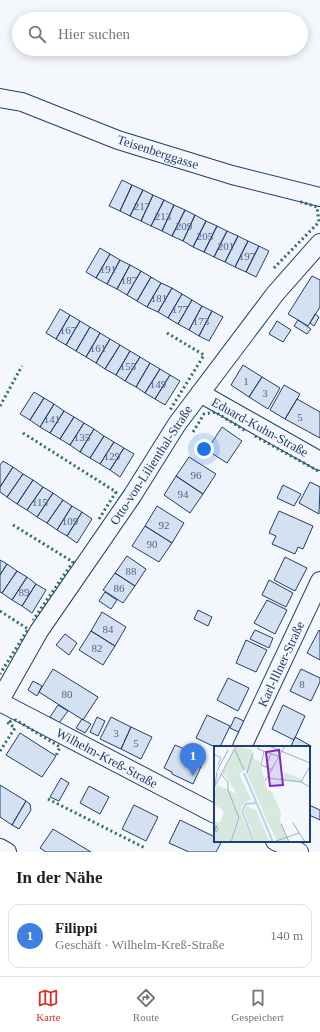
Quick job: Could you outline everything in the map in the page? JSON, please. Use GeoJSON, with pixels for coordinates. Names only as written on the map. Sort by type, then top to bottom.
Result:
{"type":"FeatureCollection","features":[{"type":"Feature","properties":{"kind":"street","name":"Teisenberggasse"},"geometry":{"type":"LineString","coordinates":[[0,98],[22,102],[126,142],[232,175],[320,198]]}},
{"type":"Feature","properties":{"kind":"street","name":"Otto-von-Lilienthal-Straße"},"geometry":{"type":"LineString","coordinates":[[0,701],[39,631],[132,496],[177,424],[275,294],[319,245]]}},
{"type":"Feature","properties":{"kind":"street","name":"Eduard-Kuhn-Straße"},"geometry":{"type":"LineString","coordinates":[[200,393],[320,461]]}},
{"type":"Feature","properties":{"kind":"street","name":"Karl-Illner-Straße"},"geometry":{"type":"LineString","coordinates":[[242,746],[320,581]]}},
{"type":"Feature","properties":{"kind":"street","name":"Wilhelm-Kreß-Straße"},"geometry":{"type":"LineString","coordinates":[[0,701],[214,810]]}},
{"type":"Feature","properties":{"kind":"street"},"geometry":{"type":"LineString","coordinates":[[277,842],[299,852]]}},
{"type":"Feature","properties":{"kind":"street"},"geometry":{"type":"LineString","coordinates":[[0,848],[7,852]]}},
{"type":"Feature","properties":{"kind":"building"},"geometry":{"type":"Polygon","coordinates":[[[122,180],[132,185],[120,211],[109,206],[122,180]]]}},
{"type":"Feature","properties":{"kind":"building"},"geometry":{"type":"Polygon","coordinates":[[[132,185],[143,190],[130,216],[120,211],[132,185]]]}},
{"type":"Feature","properties":{"kind":"building"},"geometry":{"type":"Polygon","coordinates":[[[143,190],[153,195],[141,221],[130,216],[143,190]]]}},
{"type":"Feature","properties":{"kind":"building"},"geometry":{"type":"Polygon","coordinates":[[[153,195],[164,200],[151,226],[141,221],[153,195]]]}},
{"type":"Feature","properties":{"kind":"building"},"geometry":{"type":"Polygon","coordinates":[[[164,200],[174,205],[162,231],[151,226],[164,200]]]}},
{"type":"Feature","properties":{"kind":"building"},"geometry":{"type":"Polygon","coordinates":[[[174,205],[185,210],[172,236],[162,231],[174,205]]]}},
{"type":"Feature","properties":{"kind":"building"},"geometry":{"type":"Polygon","coordinates":[[[185,210],[195,215],[183,241],[172,236],[185,210]]]}},
{"type":"Feature","properties":{"kind":"building"},"geometry":{"type":"Polygon","coordinates":[[[195,215],[206,221],[193,247],[183,241],[195,215]]]}},
{"type":"Feature","properties":{"kind":"building"},"geometry":{"type":"Polygon","coordinates":[[[206,221],[217,226],[204,252],[193,247],[206,221]]]}},
{"type":"Feature","properties":{"kind":"building"},"geometry":{"type":"Polygon","coordinates":[[[217,226],[227,231],[214,257],[204,252],[217,226]]]}},
{"type":"Feature","properties":{"kind":"building"},"geometry":{"type":"Polygon","coordinates":[[[227,231],[238,236],[225,262],[214,257],[227,231]]]}},
{"type":"Feature","properties":{"kind":"building"},"geometry":{"type":"Polygon","coordinates":[[[238,236],[248,241],[235,267],[225,262],[238,236]]]}},
{"type":"Feature","properties":{"kind":"building"},"geometry":{"type":"Polygon","coordinates":[[[248,241],[259,246],[246,272],[235,267],[248,241]]]}},
{"type":"Feature","properties":{"kind":"building"},"geometry":{"type":"Polygon","coordinates":[[[259,246],[269,251],[256,277],[246,272],[259,246]]]}},
{"type":"Feature","properties":{"kind":"building"},"geometry":{"type":"Polygon","coordinates":[[[100,248],[110,254],[96,278],[86,272],[100,248]]]}},
{"type":"Feature","properties":{"kind":"building"},"geometry":{"type":"Polygon","coordinates":[[[110,254],[120,260],[107,284],[96,278],[110,254]]]}},
{"type":"Feature","properties":{"kind":"building"},"geometry":{"type":"Polygon","coordinates":[[[120,260],[130,265],[117,289],[107,284],[120,260]]]}},
{"type":"Feature","properties":{"kind":"building"},"geometry":{"type":"Polygon","coordinates":[[[130,265],[141,271],[127,295],[117,289],[130,265]]]}},
{"type":"Feature","properties":{"kind":"building"},"geometry":{"type":"Polygon","coordinates":[[[141,271],[151,277],[137,301],[127,295],[141,271]]]}},
{"type":"Feature","properties":{"kind":"building"},"geometry":{"type":"Polygon","coordinates":[[[312,276],[320,280],[320,307],[308,326],[288,314],[312,276]]]}},
{"type":"Feature","properties":{"kind":"building"},"geometry":{"type":"Polygon","coordinates":[[[151,277],[161,283],[147,307],[137,301],[151,277]]]}},
{"type":"Feature","properties":{"kind":"building"},"geometry":{"type":"Polygon","coordinates":[[[161,283],[172,288],[158,312],[147,307],[161,283]]]}},
{"type":"Feature","properties":{"kind":"building"},"geometry":{"type":"Polygon","coordinates":[[[172,288],[182,294],[168,318],[158,312],[172,288]]]}},
{"type":"Feature","properties":{"kind":"building"},"geometry":{"type":"Polygon","coordinates":[[[182,294],[192,300],[178,324],[168,318],[182,294]]]}},
{"type":"Feature","properties":{"kind":"building"},"geometry":{"type":"Polygon","coordinates":[[[192,300],[202,306],[189,330],[178,324],[192,300]]]}},
{"type":"Feature","properties":{"kind":"building"},"geometry":{"type":"Polygon","coordinates":[[[202,306],[212,311],[199,336],[189,330],[202,306]]]}},
{"type":"Feature","properties":{"kind":"building"},"geometry":{"type":"Polygon","coordinates":[[[60,309],[70,315],[56,339],[46,333],[60,309]]]}},
{"type":"Feature","properties":{"kind":"building"},"geometry":{"type":"Polygon","coordinates":[[[212,311],[223,317],[209,341],[199,336],[212,311]]]}},
{"type":"Feature","properties":{"kind":"building"},"geometry":{"type":"Polygon","coordinates":[[[315,314],[319,317],[314,326],[310,323],[315,314]]]}},
{"type":"Feature","properties":{"kind":"building"},"geometry":{"type":"Polygon","coordinates":[[[70,315],[80,321],[66,345],[56,339],[70,315]]]}},
{"type":"Feature","properties":{"kind":"building"},"geometry":{"type":"Polygon","coordinates":[[[298,320],[311,329],[307,334],[294,326],[298,320]]]}},
{"type":"Feature","properties":{"kind":"building"},"geometry":{"type":"Polygon","coordinates":[[[80,321],[90,327],[76,351],[66,345],[80,321]]]}},
{"type":"Feature","properties":{"kind":"building"},"geometry":{"type":"Polygon","coordinates":[[[277,321],[291,330],[283,342],[269,334],[277,321]]]}},
{"type":"Feature","properties":{"kind":"building"},"geometry":{"type":"Polygon","coordinates":[[[90,327],[100,333],[86,357],[76,351],[90,327]]]}},
{"type":"Feature","properties":{"kind":"building"},"geometry":{"type":"Polygon","coordinates":[[[100,333],[110,339],[96,363],[86,357],[100,333]]]}},
{"type":"Feature","properties":{"kind":"building"},"geometry":{"type":"Polygon","coordinates":[[[110,339],[120,345],[105,369],[96,363],[110,339]]]}},
{"type":"Feature","properties":{"kind":"building"},"geometry":{"type":"Polygon","coordinates":[[[120,345],[130,351],[116,375],[105,369],[120,345]]]}},
{"type":"Feature","properties":{"kind":"building"},"geometry":{"type":"Polygon","coordinates":[[[130,351],[140,357],[125,381],[116,375],[130,351]]]}},
{"type":"Feature","properties":{"kind":"building"},"geometry":{"type":"Polygon","coordinates":[[[140,357],[150,363],[136,387],[125,381],[140,357]]]}},
{"type":"Feature","properties":{"kind":"building"},"geometry":{"type":"Polygon","coordinates":[[[150,363],[160,369],[145,393],[136,387],[150,363]]]}},
{"type":"Feature","properties":{"kind":"building"},"geometry":{"type":"Polygon","coordinates":[[[243,365],[262,377],[249,397],[231,385],[243,365]]]}},
{"type":"Feature","properties":{"kind":"building"},"geometry":{"type":"Polygon","coordinates":[[[160,369],[170,375],[155,399],[145,393],[160,369]]]}},
{"type":"Feature","properties":{"kind":"building"},"geometry":{"type":"Polygon","coordinates":[[[170,375],[180,381],[165,405],[155,399],[170,375]]]}},
{"type":"Feature","properties":{"kind":"building"},"geometry":{"type":"Polygon","coordinates":[[[262,377],[280,388],[268,409],[249,397],[262,377]]]}},
{"type":"Feature","properties":{"kind":"building"},"geometry":{"type":"Polygon","coordinates":[[[284,385],[300,394],[285,419],[270,410],[284,385]]]}},
{"type":"Feature","properties":{"kind":"building"},"geometry":{"type":"Polygon","coordinates":[[[34,392],[44,398],[30,420],[20,414],[34,392]]]}},
{"type":"Feature","properties":{"kind":"building"},"geometry":{"type":"Polygon","coordinates":[[[44,398],[54,404],[40,427],[30,420],[44,398]]]}},
{"type":"Feature","properties":{"kind":"building"},"geometry":{"type":"Polygon","coordinates":[[[297,399],[320,412],[320,438],[285,419],[297,399]]]}},
{"type":"Feature","properties":{"kind":"building"},"geometry":{"type":"Polygon","coordinates":[[[54,404],[64,411],[50,433],[40,427],[54,404]]]}},
{"type":"Feature","properties":{"kind":"building"},"geometry":{"type":"Polygon","coordinates":[[[64,411],[74,417],[60,439],[50,433],[64,411]]]}},
{"type":"Feature","properties":{"kind":"building"},"geometry":{"type":"Polygon","coordinates":[[[74,417],[84,423],[70,445],[60,439],[74,417]]]}},
{"type":"Feature","properties":{"kind":"building"},"geometry":{"type":"Polygon","coordinates":[[[84,423],[94,429],[80,452],[70,445],[84,423]]]}},
{"type":"Feature","properties":{"kind":"building"},"geometry":{"type":"Polygon","coordinates":[[[222,427],[242,441],[227,463],[207,450],[222,427]]]}},
{"type":"Feature","properties":{"kind":"building"},"geometry":{"type":"Polygon","coordinates":[[[94,429],[104,436],[90,458],[80,452],[94,429]]]}},
{"type":"Feature","properties":{"kind":"building"},"geometry":{"type":"Polygon","coordinates":[[[104,436],[114,442],[100,464],[90,458],[104,436]]]}},
{"type":"Feature","properties":{"kind":"building"},"geometry":{"type":"Polygon","coordinates":[[[114,442],[124,448],[110,470],[100,464],[114,442]]]}},
{"type":"Feature","properties":{"kind":"building"},"geometry":{"type":"Polygon","coordinates":[[[124,448],[134,454],[120,477],[110,470],[124,448]]]}},
{"type":"Feature","properties":{"kind":"building"},"geometry":{"type":"Polygon","coordinates":[[[189,457],[216,474],[203,494],[176,476],[189,457]]]}},
{"type":"Feature","properties":{"kind":"building"},"geometry":{"type":"Polygon","coordinates":[[[3,461],[13,467],[0,487],[0,465],[3,461]]]}},
{"type":"Feature","properties":{"kind":"building"},"geometry":{"type":"Polygon","coordinates":[[[13,467],[23,474],[7,497],[0,492],[0,487],[13,467]]]}},
{"type":"Feature","properties":{"kind":"building"},"geometry":{"type":"Polygon","coordinates":[[[23,474],[33,480],[17,504],[7,497],[23,474]]]}},
{"type":"Feature","properties":{"kind":"building"},"geometry":{"type":"Polygon","coordinates":[[[176,476],[203,494],[190,513],[164,495],[176,476]]]}},
{"type":"Feature","properties":{"kind":"building"},"geometry":{"type":"Polygon","coordinates":[[[33,480],[43,487],[27,510],[17,504],[33,480]]]}},
{"type":"Feature","properties":{"kind":"building"},"geometry":{"type":"Polygon","coordinates":[[[310,482],[320,487],[319,514],[299,503],[310,482]]]}},
{"type":"Feature","properties":{"kind":"building"},"geometry":{"type":"Polygon","coordinates":[[[283,485],[301,494],[294,506],[277,498],[283,485]]]}},
{"type":"Feature","properties":{"kind":"building"},"geometry":{"type":"Polygon","coordinates":[[[43,487],[53,493],[37,517],[27,510],[43,487]]]}},
{"type":"Feature","properties":{"kind":"building"},"geometry":{"type":"Polygon","coordinates":[[[53,493],[63,500],[47,523],[37,517],[53,493]]]}},
{"type":"Feature","properties":{"kind":"building"},"geometry":{"type":"Polygon","coordinates":[[[63,500],[72,506],[57,530],[47,523],[63,500]]]}},
{"type":"Feature","properties":{"kind":"building"},"geometry":{"type":"Polygon","coordinates":[[[72,506],[82,512],[67,536],[57,530],[72,506]]]}},
{"type":"Feature","properties":{"kind":"building"},"geometry":{"type":"Polygon","coordinates":[[[157,506],[184,523],[172,543],[145,526],[157,506]]]}},
{"type":"Feature","properties":{"kind":"building"},"geometry":{"type":"Polygon","coordinates":[[[279,511],[313,526],[303,549],[298,547],[295,554],[272,544],[276,536],[269,533],[279,511]]]}},
{"type":"Feature","properties":{"kind":"building"},"geometry":{"type":"Polygon","coordinates":[[[82,512],[92,519],[77,543],[67,536],[82,512]]]}},
{"type":"Feature","properties":{"kind":"building"},"geometry":{"type":"Polygon","coordinates":[[[145,526],[172,543],[159,562],[132,546],[145,526]]]}},
{"type":"Feature","properties":{"kind":"building"},"geometry":{"type":"Polygon","coordinates":[[[127,556],[146,569],[135,586],[115,573],[127,556]]]}},
{"type":"Feature","properties":{"kind":"building"},"geometry":{"type":"Polygon","coordinates":[[[285,557],[307,568],[295,591],[274,580],[285,557]]]}},
{"type":"Feature","properties":{"kind":"building"},"geometry":{"type":"Polygon","coordinates":[[[0,560],[7,564],[0,575],[0,560]]]}},
{"type":"Feature","properties":{"kind":"building"},"geometry":{"type":"Polygon","coordinates":[[[7,564],[17,571],[2,593],[0,592],[0,575],[7,564]]]}},
{"type":"Feature","properties":{"kind":"building"},"geometry":{"type":"Polygon","coordinates":[[[17,571],[27,577],[12,600],[2,593],[17,571]]]}},
{"type":"Feature","properties":{"kind":"building"},"geometry":{"type":"Polygon","coordinates":[[[115,573],[135,586],[123,603],[103,590],[115,573]]]}},
{"type":"Feature","properties":{"kind":"building"},"geometry":{"type":"Polygon","coordinates":[[[27,577],[36,584],[22,606],[12,600],[27,577]]]}},
{"type":"Feature","properties":{"kind":"building"},"geometry":{"type":"Polygon","coordinates":[[[269,580],[293,593],[286,607],[262,595],[269,580]]]}},
{"type":"Feature","properties":{"kind":"building"},"geometry":{"type":"Polygon","coordinates":[[[36,584],[46,590],[32,613],[22,606],[36,584]]]}},
{"type":"Feature","properties":{"kind":"building"},"geometry":{"type":"Polygon","coordinates":[[[105,592],[117,600],[111,609],[99,601],[105,592]]]}},
{"type":"Feature","properties":{"kind":"building"},"geometry":{"type":"Polygon","coordinates":[[[267,600],[287,610],[275,634],[254,623],[267,600]]]}},
{"type":"Feature","properties":{"kind":"building"},"geometry":{"type":"Polygon","coordinates":[[[198,610],[212,617],[208,626],[194,619],[198,610]]]}},
{"type":"Feature","properties":{"kind":"building"},"geometry":{"type":"Polygon","coordinates":[[[102,612],[126,627],[115,646],[91,631],[102,612]]]}},
{"type":"Feature","properties":{"kind":"building"},"geometry":{"type":"Polygon","coordinates":[[[255,630],[273,638],[269,648],[250,639],[255,630]]]}},
{"type":"Feature","properties":{"kind":"building"},"geometry":{"type":"Polygon","coordinates":[[[319,630],[320,631],[320,660],[307,653],[319,630]]]}},
{"type":"Feature","properties":{"kind":"building"},"geometry":{"type":"Polygon","coordinates":[[[91,631],[115,646],[103,665],[79,650],[91,631]]]}},
{"type":"Feature","properties":{"kind":"building"},"geometry":{"type":"Polygon","coordinates":[[[65,634],[77,643],[69,655],[56,645],[65,634]]]}},
{"type":"Feature","properties":{"kind":"building"},"geometry":{"type":"Polygon","coordinates":[[[246,640],[267,650],[256,672],[236,663],[246,640]]]}},
{"type":"Feature","properties":{"kind":"building"},"geometry":{"type":"Polygon","coordinates":[[[53,669],[98,697],[83,720],[39,692],[53,669]]]}},
{"type":"Feature","properties":{"kind":"building"},"geometry":{"type":"Polygon","coordinates":[[[301,669],[320,678],[320,682],[311,701],[290,691],[301,669]]]}},
{"type":"Feature","properties":{"kind":"building"},"geometry":{"type":"Polygon","coordinates":[[[228,678],[249,688],[238,711],[217,700],[228,678]]]}},
{"type":"Feature","properties":{"kind":"building"},"geometry":{"type":"Polygon","coordinates":[[[33,681],[42,686],[37,696],[28,690],[33,681]]]}},
{"type":"Feature","properties":{"kind":"building"},"geometry":{"type":"Polygon","coordinates":[[[58,705],[68,711],[59,723],[50,717],[58,705]]]}},
{"type":"Feature","properties":{"kind":"building"},"geometry":{"type":"Polygon","coordinates":[[[283,705],[305,716],[294,740],[272,729],[283,705]]]}},
{"type":"Feature","properties":{"kind":"building"},"geometry":{"type":"Polygon","coordinates":[[[207,715],[230,726],[220,746],[214,747],[196,738],[207,715]]]}},
{"type":"Feature","properties":{"kind":"building"},"geometry":{"type":"Polygon","coordinates":[[[97,717],[105,721],[98,736],[90,732],[97,717]]]}},
{"type":"Feature","properties":{"kind":"building"},"geometry":{"type":"Polygon","coordinates":[[[111,717],[131,727],[121,749],[100,739],[111,717]]]}},
{"type":"Feature","properties":{"kind":"building"},"geometry":{"type":"Polygon","coordinates":[[[235,717],[246,722],[241,733],[230,728],[235,717]]]}},
{"type":"Feature","properties":{"kind":"building"},"geometry":{"type":"Polygon","coordinates":[[[82,719],[91,724],[85,733],[76,728],[82,719]]]}},
{"type":"Feature","properties":{"kind":"building"},"geometry":{"type":"Polygon","coordinates":[[[131,727],[152,737],[141,759],[121,749],[131,727]]]}},
{"type":"Feature","properties":{"kind":"building"},"geometry":{"type":"Polygon","coordinates":[[[20,733],[56,756],[42,777],[6,755],[20,733]]]}},
{"type":"Feature","properties":{"kind":"building"},"geometry":{"type":"Polygon","coordinates":[[[295,737],[311,746],[310,748],[310,746],[291,746],[295,737]]]}},
{"type":"Feature","properties":{"kind":"building"},"geometry":{"type":"Polygon","coordinates":[[[175,745],[205,758],[193,784],[172,774],[172,772],[164,768],[175,745]]]}},
{"type":"Feature","properties":{"kind":"building"},"geometry":{"type":"Polygon","coordinates":[[[61,778],[69,783],[59,801],[50,797],[61,778]]]}},
{"type":"Feature","properties":{"kind":"building"},"geometry":{"type":"Polygon","coordinates":[[[0,785],[26,801],[12,825],[0,817],[0,785]]]}},
{"type":"Feature","properties":{"kind":"building"},"geometry":{"type":"Polygon","coordinates":[[[89,786],[109,797],[100,814],[80,803],[89,786]]]}},
{"type":"Feature","properties":{"kind":"building"},"geometry":{"type":"Polygon","coordinates":[[[26,801],[30,804],[31,810],[19,829],[12,825],[26,801]]]}},
{"type":"Feature","properties":{"kind":"building"},"geometry":{"type":"Polygon","coordinates":[[[134,805],[158,817],[146,841],[122,829],[134,805]]]}},
{"type":"Feature","properties":{"kind":"building"},"geometry":{"type":"Polygon","coordinates":[[[310,805],[320,810],[320,820],[310,815],[310,805]]]}},
{"type":"Feature","properties":{"kind":"building"},"geometry":{"type":"Polygon","coordinates":[[[180,820],[214,837],[214,842],[221,842],[216,852],[189,852],[169,843],[180,820]]]}},
{"type":"Feature","properties":{"kind":"building"},"geometry":{"type":"Polygon","coordinates":[[[53,829],[91,852],[46,852],[40,848],[53,829]]]}},
{"type":"Feature","properties":{"kind":"hedge"},"geometry":{"type":"LineString","coordinates":[[274,268],[319,222],[317,207],[298,201]]}},
{"type":"Feature","properties":{"kind":"hedge"},"geometry":{"type":"LineString","coordinates":[[167,333],[204,355],[170,410]]}},
{"type":"Feature","properties":{"kind":"hedge"},"geometry":{"type":"LineString","coordinates":[[0,406],[22,366]]}},
{"type":"Feature","properties":{"kind":"hedge"},"geometry":{"type":"LineString","coordinates":[[193,432],[204,414],[215,412],[246,431]]}},
{"type":"Feature","properties":{"kind":"hedge"},"geometry":{"type":"LineString","coordinates":[[23,433],[116,492],[99,519]]}},
{"type":"Feature","properties":{"kind":"hedge"},"geometry":{"type":"LineString","coordinates":[[255,436],[320,472]]}},
{"type":"Feature","properties":{"kind":"hedge"},"geometry":{"type":"LineString","coordinates":[[13,525],[73,562],[33,620]]}},
{"type":"Feature","properties":{"kind":"hedge"},"geometry":{"type":"LineString","coordinates":[[0,611],[28,629],[0,674]]}},
{"type":"Feature","properties":{"kind":"hedge"},"geometry":{"type":"LineString","coordinates":[[0,751],[15,728],[7,722],[16,720],[60,747],[56,756]]}},
{"type":"Feature","properties":{"kind":"hedge"},"geometry":{"type":"LineString","coordinates":[[48,799],[145,848]]}},
{"type":"Feature","properties":{"kind":"place","name":"Filippi"},"geometry":{"type":"Point","coordinates":[193,776]}}]}
